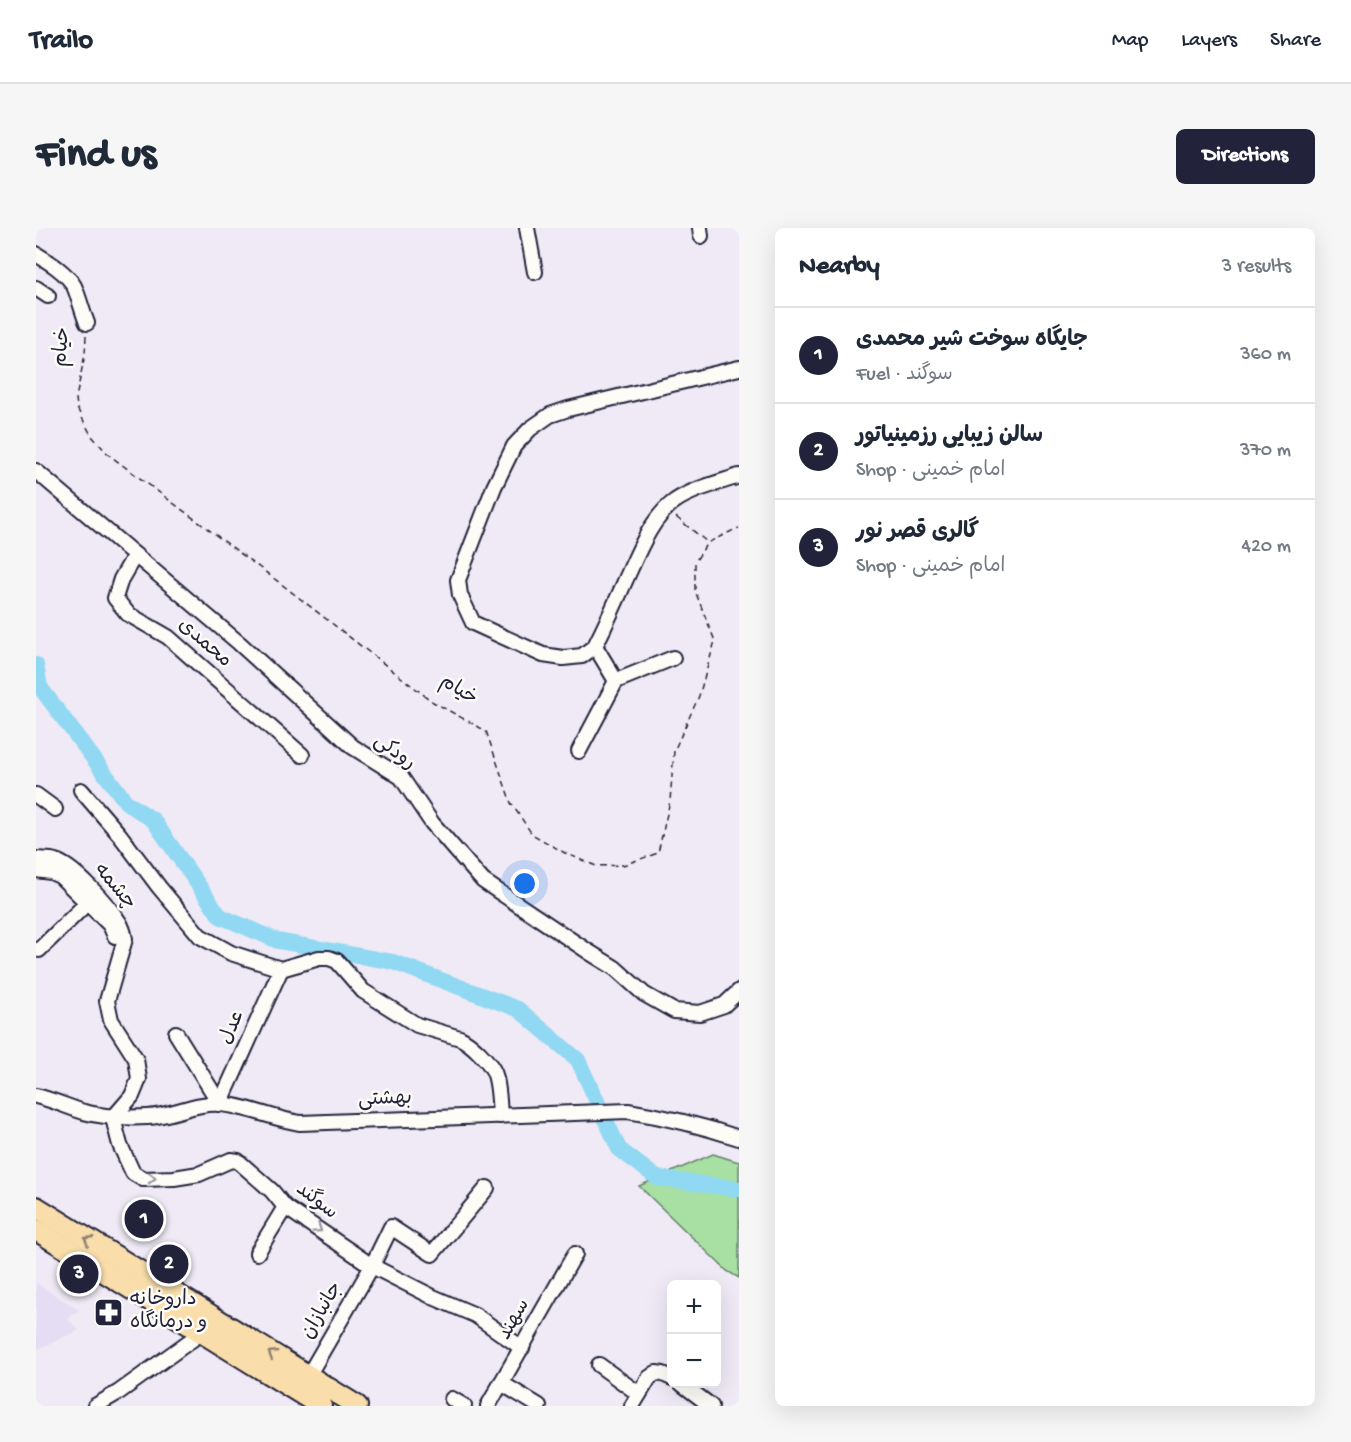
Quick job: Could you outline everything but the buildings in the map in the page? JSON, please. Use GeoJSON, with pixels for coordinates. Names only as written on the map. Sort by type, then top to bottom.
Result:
{"type":"FeatureCollection","features":[{"type":"Feature","properties":{"kind":"highway"},"geometry":{"type":"LineString","coordinates":[[36,1208],[357,1406]]}},
{"type":"Feature","properties":{"kind":"highway"},"geometry":{"type":"LineString","coordinates":[[36,1230],[310,1403]]}},
{"type":"Feature","properties":{"kind":"street"},"geometry":{"type":"LineString","coordinates":[[527,228],[535,272]]}},
{"type":"Feature","properties":{"kind":"street","name":"خیام"},"geometry":{"type":"LineString","coordinates":[[36,254],[50,262],[74,286],[87,323]]}},
{"type":"Feature","properties":{"kind":"street"},"geometry":{"type":"LineString","coordinates":[[36,288],[48,296]]}},
{"type":"Feature","properties":{"kind":"street"},"geometry":{"type":"LineString","coordinates":[[739,368],[568,409],[550,415],[530,429],[514,446],[494,487],[458,580],[460,595],[473,623],[543,655],[563,658],[582,656],[596,646],[650,529],[666,508],[690,493],[739,476]]}},
{"type":"Feature","properties":{"kind":"street","name":"رودکی"},"geometry":{"type":"LineString","coordinates":[[36,471],[239,643],[353,747],[401,777],[432,824],[483,881],[615,968],[644,994],[674,1011],[700,1013],[724,1005],[739,991]]}},
{"type":"Feature","properties":{"kind":"street","name":"محمدی"},"geometry":{"type":"LineString","coordinates":[[135,555],[121,579],[115,598],[128,614],[168,637],[302,755]]}},
{"type":"Feature","properties":{"kind":"street"},"geometry":{"type":"LineString","coordinates":[[596,646],[616,681]]}},
{"type":"Feature","properties":{"kind":"street"},"geometry":{"type":"LineString","coordinates":[[579,751],[616,681],[673,658]]}},
{"type":"Feature","properties":{"kind":"street"},"geometry":{"type":"LineString","coordinates":[[81,790],[119,834],[196,934],[231,953],[281,969],[319,957],[337,961],[363,992],[417,1025],[466,1041],[478,1052],[493,1070],[500,1116]]}},
{"type":"Feature","properties":{"kind":"street"},"geometry":{"type":"LineString","coordinates":[[36,795],[55,809]]}},
{"type":"Feature","properties":{"kind":"street","name":"چشمه"},"geometry":{"type":"LineString","coordinates":[[36,859],[55,861],[78,874],[118,920],[123,929],[125,939],[107,1001],[111,1020],[136,1059],[139,1079],[132,1096],[113,1118]]}},
{"type":"Feature","properties":{"kind":"street","name":"چشمه"},"geometry":{"type":"LineString","coordinates":[[36,870],[60,876],[111,925],[116,939],[116,968]]}},
{"type":"Feature","properties":{"kind":"street"},"geometry":{"type":"LineString","coordinates":[[39,950],[88,902]]}},
{"type":"Feature","properties":{"kind":"street","name":"عدل"},"geometry":{"type":"LineString","coordinates":[[220,1104],[281,969]]}},
{"type":"Feature","properties":{"kind":"street"},"geometry":{"type":"LineString","coordinates":[[176,1033],[220,1104]]}},
{"type":"Feature","properties":{"kind":"street","name":"بهشتی"},"geometry":{"type":"LineString","coordinates":[[36,1096],[83,1112],[113,1118],[151,1117],[200,1105],[220,1104],[300,1123],[628,1111],[687,1123],[739,1138]]}},
{"type":"Feature","properties":{"kind":"street","name":"سوگند"},"geometry":{"type":"LineString","coordinates":[[113,1118],[120,1145],[133,1173],[138,1177],[143,1179],[174,1178],[199,1174],[231,1160],[238,1161],[272,1191],[285,1207],[372,1266],[475,1315],[522,1348]]}},
{"type":"Feature","properties":{"kind":"street","name":"جانبازان"},"geometry":{"type":"LineString","coordinates":[[308,1376],[372,1266],[391,1227],[432,1254],[487,1188]]}},
{"type":"Feature","properties":{"kind":"street"},"geometry":{"type":"LineString","coordinates":[[257,1253],[285,1207]]}},
{"type":"Feature","properties":{"kind":"street","name":"سهند"},"geometry":{"type":"LineString","coordinates":[[488,1406],[575,1254]]}},
{"type":"Feature","properties":{"kind":"street"},"geometry":{"type":"LineString","coordinates":[[95,1406],[119,1392],[201,1333]]}},
{"type":"Feature","properties":{"kind":"street"},"geometry":{"type":"LineString","coordinates":[[599,1365],[636,1400],[649,1378],[656,1373],[667,1376]]}},
{"type":"Feature","properties":{"kind":"street"},"geometry":{"type":"LineString","coordinates":[[501,1383],[539,1406]]}},
{"type":"Feature","properties":{"kind":"street"},"geometry":{"type":"LineString","coordinates":[[688,1388],[711,1406]]}},
{"type":"Feature","properties":{"kind":"path","name":"خیام"},"geometry":{"type":"LineString","coordinates":[[87,323],[85,354],[76,398],[77,408],[91,435],[109,455],[280,583],[433,702],[486,730],[511,803],[532,834],[566,854],[596,866],[623,865],[658,852],[670,801],[674,751],[699,696],[715,641],[695,591],[695,562],[707,543]]}},
{"type":"Feature","properties":{"kind":"path"},"geometry":{"type":"LineString","coordinates":[[666,508],[707,543],[739,528]]}},
{"type":"Feature","properties":{"kind":"shaded area"},"geometry":{"type":"Polygon","coordinates":[[[36,1283],[79,1310],[67,1319],[79,1330],[36,1350],[36,1283]]]}},
{"type":"Feature","properties":{"kind":"green space"},"geometry":{"type":"Polygon","coordinates":[[[713,1154],[739,1162],[739,1278],[727,1271],[639,1186],[713,1154]]]}},
{"type":"Feature","properties":{"kind":"waterway"},"geometry":{"type":"LineString","coordinates":[[36,665],[40,687],[126,802],[153,820],[220,916],[278,941],[393,962],[518,1009],[578,1060],[619,1149],[657,1178],[739,1189]]}},
{"type":"Feature","properties":{"kind":"place","name":"جایگاه سوخت شیر محمدی"},"geometry":{"type":"Point","coordinates":[144,1219]}},
{"type":"Feature","properties":{"kind":"place","name":"سالن زیبایی رزمینیاتور"},"geometry":{"type":"Point","coordinates":[169,1264]}},
{"type":"Feature","properties":{"kind":"place","name":"گالری قصر نور"},"geometry":{"type":"Point","coordinates":[79,1274]}},
{"type":"Feature","properties":{"kind":"place","name":"داروخانه و درمانگاه"},"geometry":{"type":"Point","coordinates":[109,1312]}}]}
